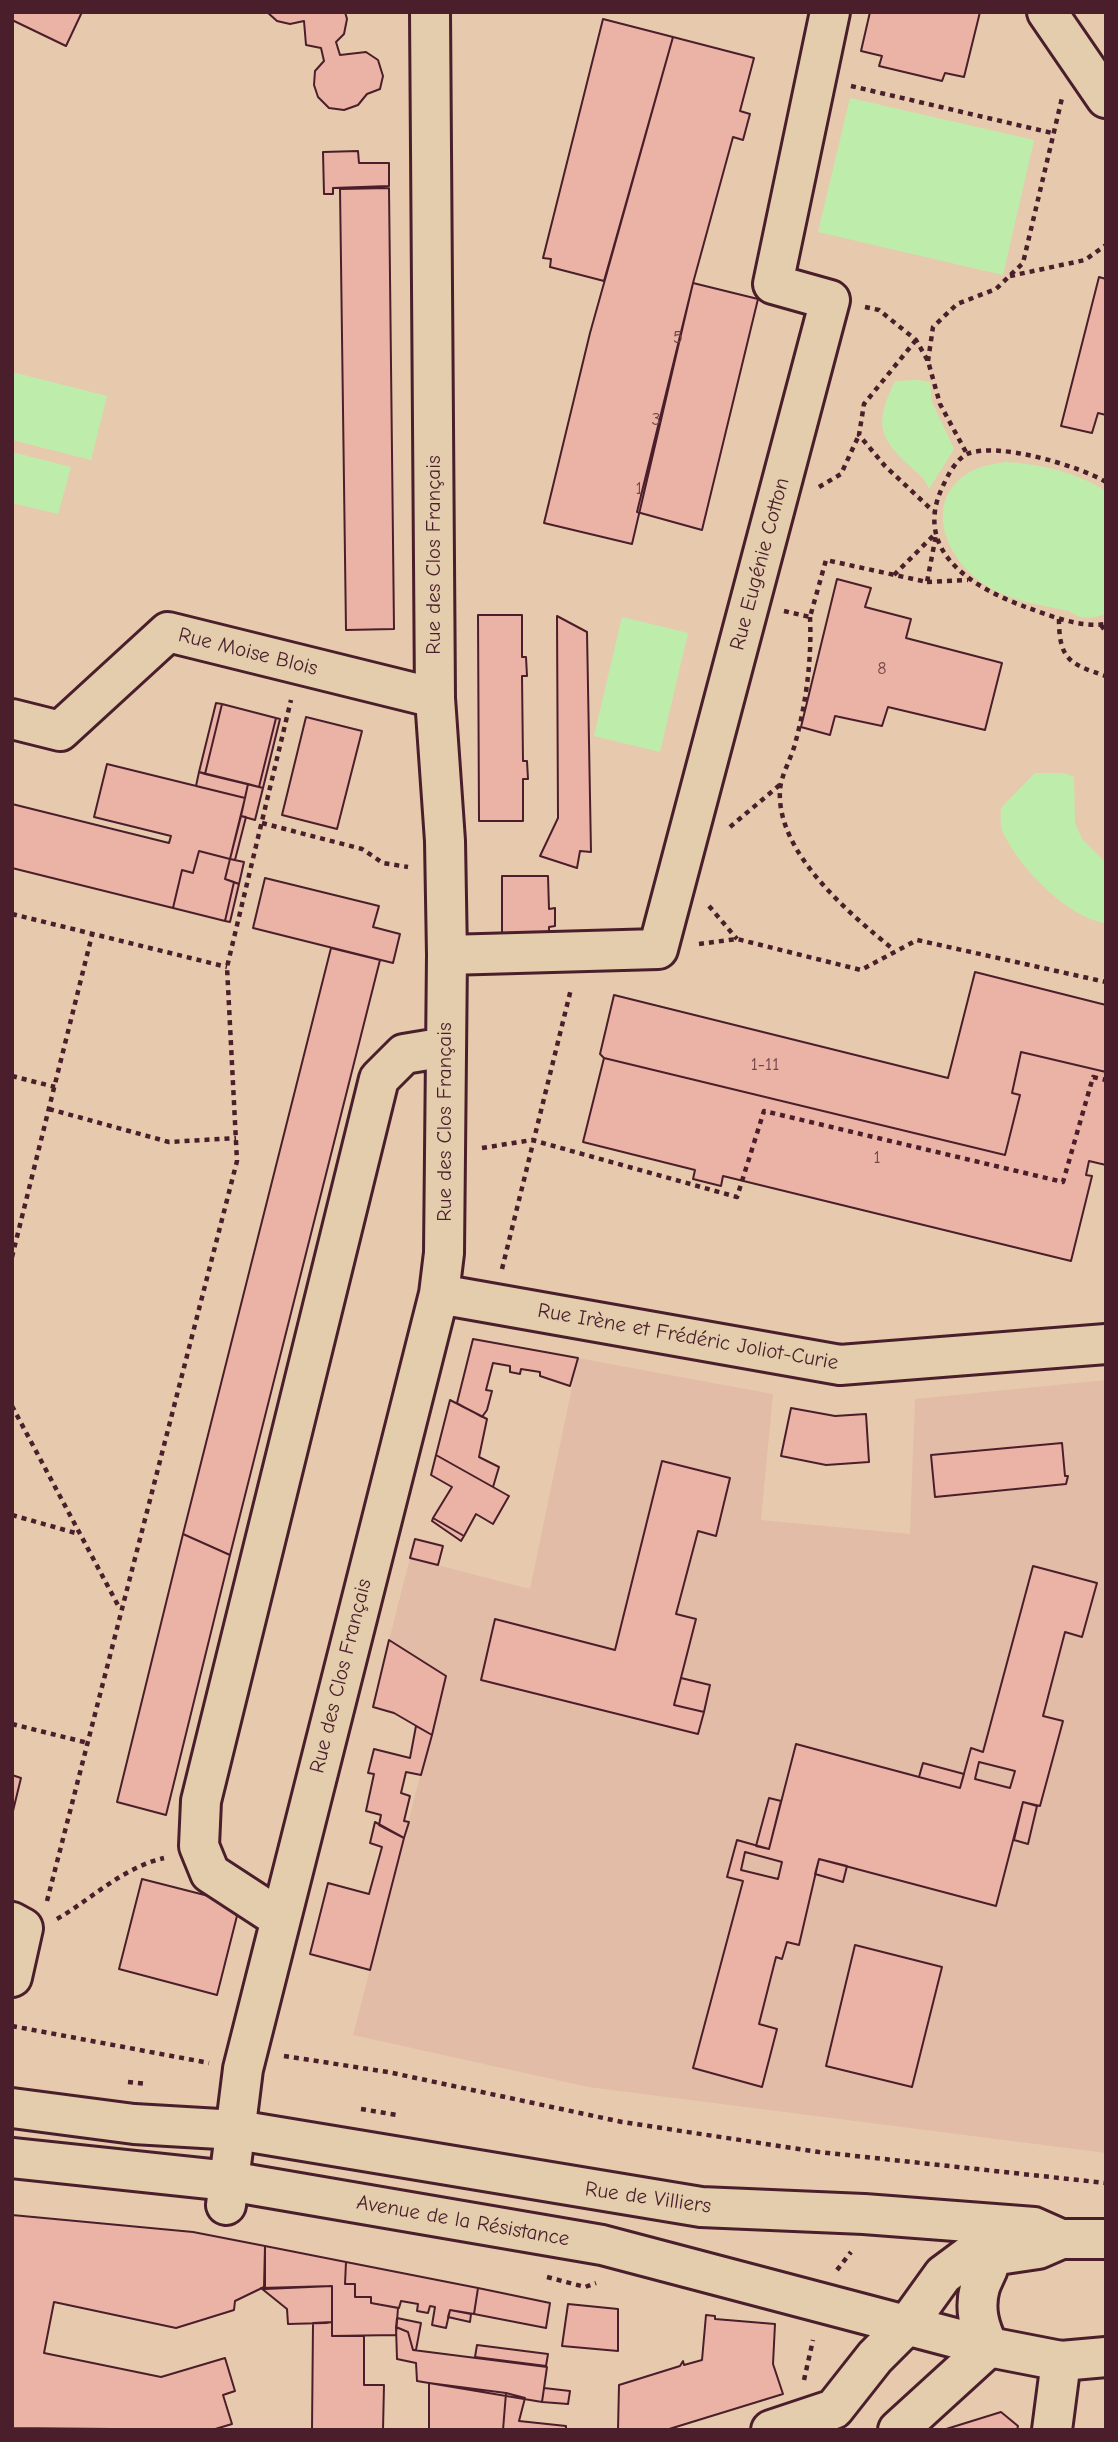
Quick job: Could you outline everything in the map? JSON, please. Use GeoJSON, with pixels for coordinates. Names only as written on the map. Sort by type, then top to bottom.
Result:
{"type":"FeatureCollection","features":[{"type":"Feature","properties":{"kind":"street","name":"Rue des Clos Français"},"geometry":{"type":"LineString","coordinates":[[227,2193],[243,2069],[279,1918],[439,1294],[444,1253],[447,956],[435,698],[430,12]]}},
{"type":"Feature","properties":{"kind":"street"},"geometry":{"type":"LineString","coordinates":[[830,12],[774,284],[830,300]]}},
{"type":"Feature","properties":{"kind":"street"},"geometry":{"type":"LineString","coordinates":[[1047,12],[1106,98]]}},
{"type":"Feature","properties":{"kind":"street","name":"Rue Eugénie Cotton"},"geometry":{"type":"LineString","coordinates":[[658,949],[830,300]]}},
{"type":"Feature","properties":{"kind":"street","name":"Rue Moise Blois"},"geometry":{"type":"LineString","coordinates":[[12,719],[60,731],[168,632],[435,698]]}},
{"type":"Feature","properties":{"kind":"street"},"geometry":{"type":"LineString","coordinates":[[447,956],[658,949]]}},
{"type":"Feature","properties":{"kind":"street"},"geometry":{"type":"LineString","coordinates":[[279,1918],[210,1873],[199,1846],[201,1801],[379,1079],[404,1054],[446,1047]]}},
{"type":"Feature","properties":{"kind":"street","name":"Rue Irène et Frédéric Joliot-Curie"},"geometry":{"type":"LineString","coordinates":[[439,1294],[840,1365],[1106,1344]]}},
{"type":"Feature","properties":{"kind":"street"},"geometry":{"type":"LineString","coordinates":[[12,1977],[18,1925]]}},
{"type":"Feature","properties":{"kind":"street"},"geometry":{"type":"LineString","coordinates":[[12,2108],[134,2124],[237,2130]]}},
{"type":"Feature","properties":{"kind":"street","name":"Rue de Villiers"},"geometry":{"type":"LineString","coordinates":[[237,2130],[701,2207],[864,2214],[1034,2227],[1061,2239]]}},
{"type":"Feature","properties":{"kind":"street","name":"Avenue de la Résistance"},"geometry":{"type":"LineString","coordinates":[[12,2158],[227,2193],[602,2245],[989,2347],[1061,2361],[1106,2357]]}},
{"type":"Feature","properties":{"kind":"street"},"geometry":{"type":"LineString","coordinates":[[771,2430],[834,2409],[875,2357],[907,2325],[943,2275],[974,2252],[991,2256],[1038,2249],[1061,2239],[1106,2239]]}},
{"type":"Feature","properties":{"kind":"street"},"geometry":{"type":"LineString","coordinates":[[898,2430],[989,2347],[980,2328],[977,2310],[981,2285],[990,2270],[991,2256]]}},
{"type":"Feature","properties":{"kind":"street"},"geometry":{"type":"LineString","coordinates":[[1052,2430],[1061,2361]]}},
{"type":"Feature","properties":{"kind":"path"},"geometry":{"type":"LineString","coordinates":[[928,360],[933,327],[957,303],[996,289],[1023,263],[1069,67],[1070,46]]}},
{"type":"Feature","properties":{"kind":"path"},"geometry":{"type":"LineString","coordinates":[[816,78],[1052,133]]}},
{"type":"Feature","properties":{"kind":"path"},"geometry":{"type":"LineString","coordinates":[[1009,276],[1085,260],[1106,244]]}},
{"type":"Feature","properties":{"kind":"path"},"geometry":{"type":"LineString","coordinates":[[830,300],[880,310],[916,340],[928,360],[940,404],[967,454]]}},
{"type":"Feature","properties":{"kind":"path"},"geometry":{"type":"LineString","coordinates":[[916,340],[864,404],[859,435],[885,466],[933,511]]}},
{"type":"Feature","properties":{"kind":"path"},"geometry":{"type":"LineString","coordinates":[[1106,482],[1092,474],[1001,450],[967,454],[952,469],[933,511],[936,533],[944,556],[969,580],[988,593],[1059,619],[1104,624],[1106,632]]}},
{"type":"Feature","properties":{"kind":"path"},"geometry":{"type":"LineString","coordinates":[[894,575],[936,533]]}},
{"type":"Feature","properties":{"kind":"path"},"geometry":{"type":"LineString","coordinates":[[927,582],[936,533]]}},
{"type":"Feature","properties":{"kind":"path"},"geometry":{"type":"LineString","coordinates":[[894,950],[842,907],[790,842],[780,791],[796,743],[812,650],[810,617],[826,560],[927,582],[969,580]]}},
{"type":"Feature","properties":{"kind":"path"},"geometry":{"type":"LineString","coordinates":[[750,603],[810,617]]}},
{"type":"Feature","properties":{"kind":"path"},"geometry":{"type":"LineString","coordinates":[[1059,619],[1059,645],[1065,656],[1090,671],[1106,676]]}},
{"type":"Feature","properties":{"kind":"path"},"geometry":{"type":"LineString","coordinates":[[18,1925],[50,1897],[120,1610],[237,1161],[227,967],[299,665]]}},
{"type":"Feature","properties":{"kind":"path"},"geometry":{"type":"LineString","coordinates":[[262,823],[362,849],[383,863],[445,873]]}},
{"type":"Feature","properties":{"kind":"path"},"geometry":{"type":"LineString","coordinates":[[12,914],[227,967]]}},
{"type":"Feature","properties":{"kind":"path"},"geometry":{"type":"LineString","coordinates":[[12,1257],[92,935]]}},
{"type":"Feature","properties":{"kind":"path"},"geometry":{"type":"LineString","coordinates":[[658,949],[737,939],[861,970],[917,940],[1106,982]]}},
{"type":"Feature","properties":{"kind":"path"},"geometry":{"type":"LineString","coordinates":[[494,1304],[531,1140],[582,951]]}},
{"type":"Feature","properties":{"kind":"path"},"geometry":{"type":"LineString","coordinates":[[12,1076],[55,1087]]}},
{"type":"Feature","properties":{"kind":"path"},"geometry":{"type":"LineString","coordinates":[[446,1153],[531,1140],[737,1197],[764,1111],[1063,1182],[1093,1077],[1106,1080]]}},
{"type":"Feature","properties":{"kind":"path"},"geometry":{"type":"LineString","coordinates":[[49,1109],[169,1142],[236,1138]]}},
{"type":"Feature","properties":{"kind":"path"},"geometry":{"type":"LineString","coordinates":[[12,1407],[120,1610]]}},
{"type":"Feature","properties":{"kind":"path"},"geometry":{"type":"LineString","coordinates":[[12,1515],[80,1535]]}},
{"type":"Feature","properties":{"kind":"path"},"geometry":{"type":"LineString","coordinates":[[12,1724],[88,1743]]}},
{"type":"Feature","properties":{"kind":"path"},"geometry":{"type":"LineString","coordinates":[[18,1925],[52,1923],[106,1884],[150,1861],[182,1854],[205,1860]]}},
{"type":"Feature","properties":{"kind":"path"},"geometry":{"type":"LineString","coordinates":[[12,2026],[277,2077],[284,2056],[388,2072],[622,2122],[819,2152],[1106,2183]]}},
{"type":"Feature","properties":{"kind":"path"},"geometry":{"type":"LineString","coordinates":[[803,2389],[815,2334]]}},
{"type":"Feature","properties":{"kind":"shaded area"},"geometry":{"type":"Polygon","coordinates":[[[578,1358],[773,1394],[761,1520],[910,1534],[915,1399],[1106,1380],[1106,2153],[588,2087],[353,2035],[446,1676],[389,1640],[410,1558],[530,1589],[578,1358]]]}},
{"type":"Feature","properties":{"kind":"green space"},"geometry":{"type":"Polygon","coordinates":[[[850,98],[1034,140],[1003,275],[818,232],[850,98]]]}},
{"type":"Feature","properties":{"kind":"green space"},"geometry":{"type":"Polygon","coordinates":[[[12,372],[107,396],[91,460],[12,440],[12,372]]]}},
{"type":"Feature","properties":{"kind":"green space"},"geometry":{"type":"Polygon","coordinates":[[[895,381],[930,382],[932,402],[954,449],[929,489],[922,477],[892,447],[883,429],[884,408],[895,381]]]}},
{"type":"Feature","properties":{"kind":"green space"},"geometry":{"type":"Polygon","coordinates":[[[12,452],[71,467],[58,514],[12,503],[12,452]]]}},
{"type":"Feature","properties":{"kind":"green space"},"geometry":{"type":"Polygon","coordinates":[[[1006,462],[1058,471],[1083,479],[1106,491],[1106,614],[1083,617],[1006,595],[987,586],[960,562],[945,531],[943,514],[946,499],[955,484],[970,472],[1006,462]]]}},
{"type":"Feature","properties":{"kind":"green space"},"geometry":{"type":"Polygon","coordinates":[[[622,617],[688,633],[660,752],[594,736],[622,617]]]}},
{"type":"Feature","properties":{"kind":"green space"},"geometry":{"type":"Polygon","coordinates":[[[1035,773],[1064,773],[1074,777],[1075,823],[1082,839],[1106,863],[1106,923],[1076,912],[1045,888],[1019,858],[1002,830],[1001,808],[1035,773]]]}},
{"type":"Feature","properties":{"kind":"building"},"geometry":{"type":"Polygon","coordinates":[[[12,12],[82,12],[66,46],[12,20],[12,12]]]}},
{"type":"Feature","properties":{"kind":"building"},"geometry":{"type":"Polygon","coordinates":[[[267,12],[345,12],[347,19],[344,34],[336,42],[340,55],[366,52],[378,60],[383,76],[380,89],[367,94],[358,105],[344,110],[329,108],[318,97],[314,85],[315,71],[324,61],[321,48],[306,45],[304,21],[290,24],[277,21],[267,12]]]}},
{"type":"Feature","properties":{"kind":"building"},"geometry":{"type":"Polygon","coordinates":[[[870,12],[980,12],[964,77],[945,73],[942,81],[879,66],[882,56],[861,51],[870,12]]]}},
{"type":"Feature","properties":{"kind":"building"},"geometry":{"type":"Polygon","coordinates":[[[603,19],[673,37],[604,281],[550,267],[551,259],[543,258],[603,19]]]}},
{"type":"Feature","properties":{"kind":"building"},"geometry":{"type":"Polygon","coordinates":[[[673,37],[754,58],[740,111],[750,114],[743,140],[733,137],[693,283],[632,544],[544,523],[590,333],[673,37]]]}},
{"type":"Feature","properties":{"kind":"building"},"geometry":{"type":"Polygon","coordinates":[[[358,151],[359,163],[389,163],[389,186],[333,188],[333,194],[324,194],[323,152],[358,151]]]}},
{"type":"Feature","properties":{"kind":"building"},"geometry":{"type":"Polygon","coordinates":[[[389,188],[394,629],[346,630],[340,189],[389,188]]]}},
{"type":"Feature","properties":{"kind":"building"},"geometry":{"type":"Polygon","coordinates":[[[1099,277],[1106,279],[1106,415],[1098,413],[1092,433],[1061,426],[1099,277]]]}},
{"type":"Feature","properties":{"kind":"building"},"geometry":{"type":"Polygon","coordinates":[[[693,283],[758,299],[702,530],[637,512],[693,283]]]}},
{"type":"Feature","properties":{"kind":"building"},"geometry":{"type":"Polygon","coordinates":[[[837,579],[871,588],[865,607],[911,619],[906,638],[1002,663],[985,730],[888,707],[882,726],[835,716],[830,735],[801,727],[837,579]]]}},
{"type":"Feature","properties":{"kind":"building"},"geometry":{"type":"Polygon","coordinates":[[[478,615],[522,615],[522,657],[526,657],[527,676],[522,676],[523,761],[527,761],[528,779],[523,779],[523,821],[479,821],[478,615]]]}},
{"type":"Feature","properties":{"kind":"building"},"geometry":{"type":"Polygon","coordinates":[[[557,616],[587,632],[591,852],[580,851],[577,868],[540,856],[558,818],[557,616]]]}},
{"type":"Feature","properties":{"kind":"building"},"geometry":{"type":"Polygon","coordinates":[[[216,703],[222,704],[205,774],[199,772],[216,703]]]}},
{"type":"Feature","properties":{"kind":"building"},"geometry":{"type":"Polygon","coordinates":[[[222,704],[276,718],[259,787],[205,774],[222,704]]]}},
{"type":"Feature","properties":{"kind":"building"},"geometry":{"type":"Polygon","coordinates":[[[306,717],[362,731],[337,829],[282,815],[306,717]]]}},
{"type":"Feature","properties":{"kind":"building"},"geometry":{"type":"Polygon","coordinates":[[[276,718],[280,719],[263,788],[259,787],[276,718]]]}},
{"type":"Feature","properties":{"kind":"building"},"geometry":{"type":"Polygon","coordinates":[[[107,764],[245,798],[230,859],[199,851],[193,873],[182,870],[173,908],[12,868],[12,804],[169,843],[171,836],[94,817],[107,764]]]}},
{"type":"Feature","properties":{"kind":"building"},"geometry":{"type":"Polygon","coordinates":[[[199,772],[248,784],[245,798],[196,786],[199,772]]]}},
{"type":"Feature","properties":{"kind":"building"},"geometry":{"type":"Polygon","coordinates":[[[248,784],[263,788],[255,820],[241,816],[248,784]]]}},
{"type":"Feature","properties":{"kind":"building"},"geometry":{"type":"Polygon","coordinates":[[[241,816],[246,817],[235,860],[230,859],[241,816]]]}},
{"type":"Feature","properties":{"kind":"building"},"geometry":{"type":"Polygon","coordinates":[[[199,851],[230,859],[225,879],[234,882],[225,921],[173,908],[182,870],[193,873],[199,851]]]}},
{"type":"Feature","properties":{"kind":"building"},"geometry":{"type":"Polygon","coordinates":[[[230,859],[244,862],[239,884],[225,879],[230,859]]]}},
{"type":"Feature","properties":{"kind":"building"},"geometry":{"type":"Polygon","coordinates":[[[502,876],[548,876],[549,909],[555,908],[555,926],[549,927],[549,939],[502,940],[502,876]]]}},
{"type":"Feature","properties":{"kind":"building"},"geometry":{"type":"Polygon","coordinates":[[[265,878],[379,906],[373,927],[400,934],[393,963],[253,928],[265,878]]]}},
{"type":"Feature","properties":{"kind":"building"},"geometry":{"type":"Polygon","coordinates":[[[234,882],[239,884],[230,922],[225,921],[234,882]]]}},
{"type":"Feature","properties":{"kind":"building"},"geometry":{"type":"Polygon","coordinates":[[[331,948],[380,960],[230,1555],[183,1534],[331,948]]]}},
{"type":"Feature","properties":{"kind":"building"},"geometry":{"type":"Polygon","coordinates":[[[975,972],[1106,1005],[1106,1072],[1021,1052],[1012,1093],[1020,1095],[1005,1155],[604,1058],[600,1054],[614,995],[948,1078],[975,972]]]}},
{"type":"Feature","properties":{"kind":"building"},"geometry":{"type":"Polygon","coordinates":[[[1021,1052],[1106,1072],[1106,1165],[1089,1161],[1086,1175],[1092,1176],[1071,1261],[723,1176],[721,1186],[693,1179],[695,1170],[583,1142],[604,1058],[1005,1155],[1020,1095],[1012,1093],[1021,1052]]]}},
{"type":"Feature","properties":{"kind":"building"},"geometry":{"type":"Polygon","coordinates":[[[473,1339],[578,1358],[570,1386],[540,1376],[540,1372],[521,1369],[520,1374],[510,1372],[510,1366],[493,1363],[486,1390],[492,1391],[487,1410],[482,1417],[457,1403],[473,1339]]]}},
{"type":"Feature","properties":{"kind":"building"},"geometry":{"type":"Polygon","coordinates":[[[450,1400],[487,1419],[479,1457],[499,1467],[493,1487],[436,1455],[450,1400]]]}},
{"type":"Feature","properties":{"kind":"building"},"geometry":{"type":"Polygon","coordinates":[[[791,1408],[835,1416],[866,1414],[869,1462],[826,1465],[781,1456],[791,1408]]]}},
{"type":"Feature","properties":{"kind":"building"},"geometry":{"type":"Polygon","coordinates":[[[1062,1443],[1065,1476],[1068,1476],[1066,1484],[935,1497],[931,1455],[1062,1443]]]}},
{"type":"Feature","properties":{"kind":"building"},"geometry":{"type":"Polygon","coordinates":[[[436,1455],[509,1496],[493,1524],[476,1514],[464,1536],[433,1518],[452,1487],[431,1475],[436,1455]]]}},
{"type":"Feature","properties":{"kind":"building"},"geometry":{"type":"Polygon","coordinates":[[[662,1461],[730,1478],[716,1536],[698,1531],[676,1614],[696,1619],[674,1705],[704,1712],[698,1734],[481,1680],[495,1619],[615,1650],[662,1461]]]}},
{"type":"Feature","properties":{"kind":"building"},"geometry":{"type":"Polygon","coordinates":[[[433,1518],[464,1536],[461,1541],[432,1521],[433,1518]]]}},
{"type":"Feature","properties":{"kind":"building"},"geometry":{"type":"Polygon","coordinates":[[[183,1534],[230,1555],[166,1815],[117,1802],[183,1534]]]}},
{"type":"Feature","properties":{"kind":"building"},"geometry":{"type":"Polygon","coordinates":[[[415,1539],[443,1546],[438,1565],[410,1558],[415,1539]]]}},
{"type":"Feature","properties":{"kind":"building"},"geometry":{"type":"Polygon","coordinates":[[[1033,1566],[1097,1583],[1082,1637],[1065,1632],[1043,1716],[1063,1721],[1040,1806],[1023,1802],[996,1906],[819,1859],[799,1945],[787,1942],[782,1959],[776,1957],[759,2024],[777,2029],[762,2087],[693,2068],[743,1881],[727,1877],[737,1840],[769,1849],[796,1744],[960,1788],[971,1748],[983,1752],[1033,1566]],[[979,1762],[975,1779],[1010,1788],[1015,1771],[979,1762]],[[745,1852],[741,1870],[778,1879],[782,1862],[745,1852]]]}},
{"type":"Feature","properties":{"kind":"building"},"geometry":{"type":"Polygon","coordinates":[[[389,1640],[446,1676],[432,1735],[394,1713],[373,1707],[389,1640]]]}},
{"type":"Feature","properties":{"kind":"building"},"geometry":{"type":"Polygon","coordinates":[[[681,1678],[710,1685],[704,1712],[674,1705],[681,1678]]]}},
{"type":"Feature","properties":{"kind":"building"},"geometry":{"type":"Polygon","coordinates":[[[416,1726],[432,1735],[421,1775],[406,1772],[401,1793],[410,1796],[404,1821],[409,1822],[404,1838],[379,1825],[381,1815],[366,1811],[374,1774],[368,1773],[374,1749],[410,1758],[416,1726]]]}},
{"type":"Feature","properties":{"kind":"building"},"geometry":{"type":"Polygon","coordinates":[[[923,1763],[964,1774],[960,1788],[919,1777],[923,1763]]]}},
{"type":"Feature","properties":{"kind":"building"},"geometry":{"type":"Polygon","coordinates":[[[12,1775],[21,1778],[12,1815],[12,1775]]]}},
{"type":"Feature","properties":{"kind":"building"},"geometry":{"type":"Polygon","coordinates":[[[769,1798],[781,1801],[769,1849],[756,1846],[769,1798]]]}},
{"type":"Feature","properties":{"kind":"building"},"geometry":{"type":"Polygon","coordinates":[[[1023,1802],[1037,1806],[1028,1844],[1014,1840],[1023,1802]]]}},
{"type":"Feature","properties":{"kind":"building"},"geometry":{"type":"Polygon","coordinates":[[[375,1822],[404,1838],[370,1970],[310,1954],[328,1883],[369,1894],[382,1847],[370,1843],[375,1822]]]}},
{"type":"Feature","properties":{"kind":"building"},"geometry":{"type":"Polygon","coordinates":[[[819,1859],[847,1866],[843,1882],[815,1874],[819,1859]]]}},
{"type":"Feature","properties":{"kind":"building"},"geometry":{"type":"Polygon","coordinates":[[[142,1879],[240,1904],[217,1995],[119,1969],[142,1879]]]}},
{"type":"Feature","properties":{"kind":"building"},"geometry":{"type":"Polygon","coordinates":[[[855,1945],[942,1967],[912,2087],[826,2066],[855,1945]]]}},
{"type":"Feature","properties":{"kind":"building"},"geometry":{"type":"Polygon","coordinates":[[[12,2215],[193,2232],[265,2246],[264,2287],[235,2301],[234,2310],[176,2328],[54,2302],[44,2353],[161,2377],[225,2358],[235,2391],[223,2395],[232,2424],[212,2430],[12,2428],[12,2215]]]}},
{"type":"Feature","properties":{"kind":"building"},"geometry":{"type":"Polygon","coordinates":[[[265,2246],[346,2262],[345,2284],[355,2284],[355,2297],[371,2297],[371,2303],[398,2308],[396,2335],[332,2336],[332,2286],[265,2289],[265,2246]]]}},
{"type":"Feature","properties":{"kind":"building"},"geometry":{"type":"Polygon","coordinates":[[[346,2262],[478,2288],[474,2314],[450,2310],[446,2328],[432,2325],[435,2307],[430,2306],[428,2313],[417,2311],[418,2304],[401,2301],[399,2308],[371,2303],[371,2297],[355,2297],[355,2284],[345,2284],[346,2262]]]}},
{"type":"Feature","properties":{"kind":"building"},"geometry":{"type":"Polygon","coordinates":[[[332,2286],[332,2322],[326,2323],[288,2324],[287,2309],[261,2288],[332,2286]]]}},
{"type":"Feature","properties":{"kind":"building"},"geometry":{"type":"Polygon","coordinates":[[[478,2288],[550,2303],[546,2328],[474,2314],[478,2288]]]}},
{"type":"Feature","properties":{"kind":"building"},"geometry":{"type":"Polygon","coordinates":[[[568,2304],[618,2309],[618,2351],[562,2346],[568,2304]]]}},
{"type":"Feature","properties":{"kind":"building"},"geometry":{"type":"Polygon","coordinates":[[[450,2310],[471,2314],[470,2322],[448,2317],[450,2310]]]}},
{"type":"Feature","properties":{"kind":"building"},"geometry":{"type":"Polygon","coordinates":[[[706,2315],[715,2316],[715,2319],[775,2324],[773,2364],[783,2394],[666,2430],[618,2430],[619,2385],[680,2366],[683,2361],[684,2365],[702,2360],[706,2315]]]}},
{"type":"Feature","properties":{"kind":"building"},"geometry":{"type":"Polygon","coordinates":[[[397,2318],[421,2323],[416,2350],[413,2350],[408,2332],[396,2327],[397,2318]]]}},
{"type":"Feature","properties":{"kind":"building"},"geometry":{"type":"Polygon","coordinates":[[[332,2322],[332,2336],[364,2336],[364,2385],[384,2385],[383,2430],[312,2430],[313,2323],[332,2322]]]}},
{"type":"Feature","properties":{"kind":"building"},"geometry":{"type":"Polygon","coordinates":[[[396,2327],[408,2332],[413,2350],[547,2367],[542,2402],[417,2381],[416,2363],[397,2359],[396,2327]]]}},
{"type":"Feature","properties":{"kind":"building"},"geometry":{"type":"Polygon","coordinates":[[[477,2345],[548,2354],[546,2366],[475,2357],[477,2345]]]}},
{"type":"Feature","properties":{"kind":"building"},"geometry":{"type":"Polygon","coordinates":[[[429,2383],[506,2393],[503,2430],[429,2430],[429,2383]]]}},
{"type":"Feature","properties":{"kind":"building"},"geometry":{"type":"Polygon","coordinates":[[[544,2388],[570,2391],[568,2404],[542,2402],[544,2388]]]}},
{"type":"Feature","properties":{"kind":"building"},"geometry":{"type":"Polygon","coordinates":[[[506,2393],[525,2398],[519,2421],[566,2426],[566,2430],[503,2430],[506,2393]]]}},
{"type":"Feature","properties":{"kind":"building"},"geometry":{"type":"Polygon","coordinates":[[[1001,2412],[1018,2426],[1017,2430],[943,2430],[1001,2412]]]}}]}
